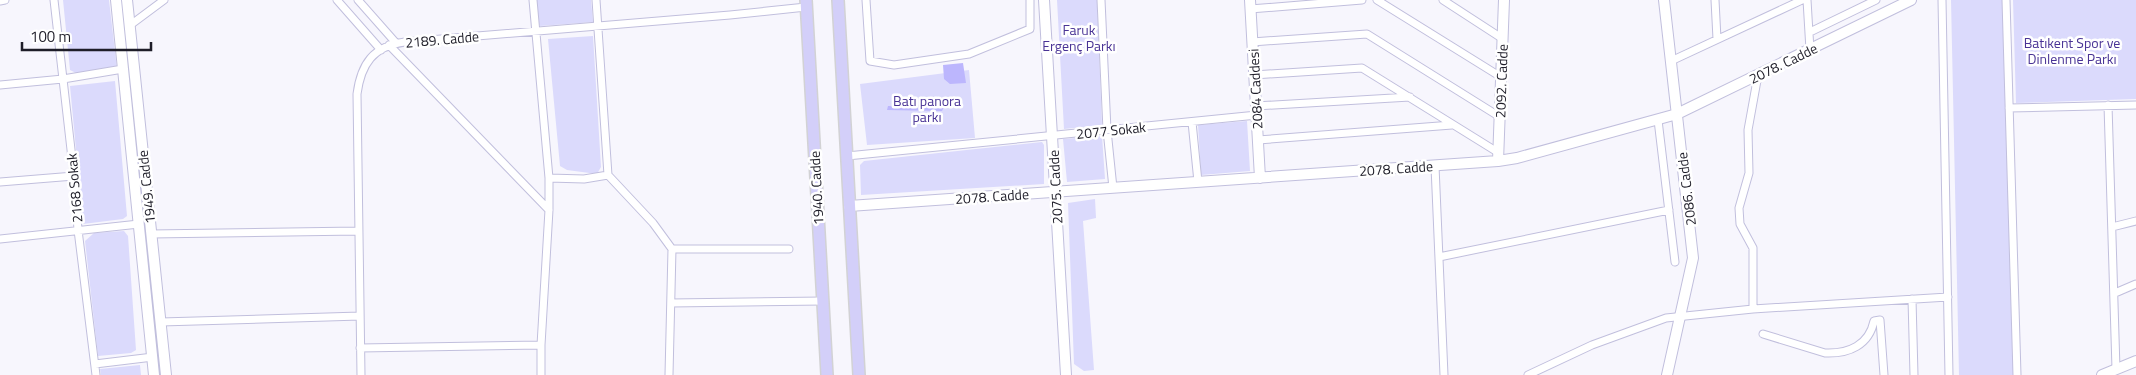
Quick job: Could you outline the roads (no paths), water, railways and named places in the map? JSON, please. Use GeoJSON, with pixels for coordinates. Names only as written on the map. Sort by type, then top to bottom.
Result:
{"type":"FeatureCollection","features":[{"type":"Feature","properties":{"kind":"main road"},"geometry":{"type":"LineString","coordinates":[[838,0],[859,375]]}},
{"type":"Feature","properties":{"kind":"main road","name":"1940. Cadde"},"geometry":{"type":"LineString","coordinates":[[806,4],[827,375]]}},
{"type":"Feature","properties":{"kind":"street"},"geometry":{"type":"LineString","coordinates":[[0,1],[5,0]]}},
{"type":"Feature","properties":{"kind":"street","name":"2168 Sokak"},"geometry":{"type":"LineString","coordinates":[[54,0],[74,176],[78,230],[96,375]]}},
{"type":"Feature","properties":{"kind":"street","name":"1949. Cadde"},"geometry":{"type":"LineString","coordinates":[[116,0],[154,375]]}},
{"type":"Feature","properties":{"kind":"street","name":"1949. Cadde"},"geometry":{"type":"LineString","coordinates":[[127,0],[166,375]]}},
{"type":"Feature","properties":{"kind":"street"},"geometry":{"type":"LineString","coordinates":[[129,26],[164,0]]}},
{"type":"Feature","properties":{"kind":"street"},"geometry":{"type":"LineString","coordinates":[[337,0],[381,50]]}},
{"type":"Feature","properties":{"kind":"street"},"geometry":{"type":"LineString","coordinates":[[358,0],[392,44],[549,210]]}},
{"type":"Feature","properties":{"kind":"street"},"geometry":{"type":"LineString","coordinates":[[533,0],[549,178],[549,210],[540,345],[541,375]]}},
{"type":"Feature","properties":{"kind":"street"},"geometry":{"type":"LineString","coordinates":[[596,0],[608,175],[653,223],[672,249],[669,375]]}},
{"type":"Feature","properties":{"kind":"street"},"geometry":{"type":"LineString","coordinates":[[866,0],[870,61],[894,65],[969,54],[1030,29],[1030,0]]}},
{"type":"Feature","properties":{"kind":"street","name":"2075. Cadde"},"geometry":{"type":"LineString","coordinates":[[1044,0],[1066,375]]}},
{"type":"Feature","properties":{"kind":"street"},"geometry":{"type":"LineString","coordinates":[[1101,0],[1107,130],[1113,188]]}},
{"type":"Feature","properties":{"kind":"street"},"geometry":{"type":"LineString","coordinates":[[1250,5],[1362,0]]}},
{"type":"Feature","properties":{"kind":"street"},"geometry":{"type":"LineString","coordinates":[[1377,0],[1502,78]]}},
{"type":"Feature","properties":{"kind":"street"},"geometry":{"type":"LineString","coordinates":[[1443,0],[1503,38]]}},
{"type":"Feature","properties":{"kind":"street","name":"2092. Cadde"},"geometry":{"type":"LineString","coordinates":[[1498,157],[1504,0]]}},
{"type":"Feature","properties":{"kind":"street","name":"2086. Cadde"},"geometry":{"type":"LineString","coordinates":[[1664,0],[1693,258],[1667,375]]}},
{"type":"Feature","properties":{"kind":"street"},"geometry":{"type":"LineString","coordinates":[[1715,0],[1717,39]]}},
{"type":"Feature","properties":{"kind":"street"},"geometry":{"type":"LineString","coordinates":[[1671,60],[1802,0]]}},
{"type":"Feature","properties":{"kind":"street"},"geometry":{"type":"LineString","coordinates":[[1807,0],[1810,50]]}},
{"type":"Feature","properties":{"kind":"street","name":"2078. Cadde"},"geometry":{"type":"LineString","coordinates":[[850,206],[1435,166],[1534,154],[1677,114],[1911,0]]}},
{"type":"Feature","properties":{"kind":"street"},"geometry":{"type":"LineString","coordinates":[[1942,0],[1948,375]]}},
{"type":"Feature","properties":{"kind":"street"},"geometry":{"type":"LineString","coordinates":[[2006,0],[2017,375]]}},
{"type":"Feature","properties":{"kind":"street"},"geometry":{"type":"LineString","coordinates":[[1810,32],[1871,1]]}},
{"type":"Feature","properties":{"kind":"street","name":"2189. Cadde"},"geometry":{"type":"LineString","coordinates":[[360,375],[357,94],[360,76],[367,62],[381,50],[392,44],[599,27],[806,4]]}},
{"type":"Feature","properties":{"kind":"street","name":"2084 Caddesi"},"geometry":{"type":"LineString","coordinates":[[1250,5],[1260,178]]}},
{"type":"Feature","properties":{"kind":"street"},"geometry":{"type":"LineString","coordinates":[[1252,42],[1367,34],[1500,117]]}},
{"type":"Feature","properties":{"kind":"street"},"geometry":{"type":"LineString","coordinates":[[1254,75],[1355,67],[1368,71],[1453,125],[1498,157]]}},
{"type":"Feature","properties":{"kind":"street"},"geometry":{"type":"LineString","coordinates":[[0,85],[63,79],[123,70]]}},
{"type":"Feature","properties":{"kind":"street"},"geometry":{"type":"LineString","coordinates":[[1753,309],[1753,248],[1740,224],[1739,208],[1749,173],[1748,130],[1758,75]]}},
{"type":"Feature","properties":{"kind":"street","name":"2077 Sokak"},"geometry":{"type":"LineString","coordinates":[[847,156],[1192,122],[1256,111],[1410,97]]}},
{"type":"Feature","properties":{"kind":"street"},"geometry":{"type":"LineString","coordinates":[[2009,108],[2136,104]]}},
{"type":"Feature","properties":{"kind":"street"},"geometry":{"type":"LineString","coordinates":[[2108,105],[2116,369]]}},
{"type":"Feature","properties":{"kind":"street"},"geometry":{"type":"LineString","coordinates":[[1658,120],[1675,262]]}},
{"type":"Feature","properties":{"kind":"street"},"geometry":{"type":"LineString","coordinates":[[1192,122],[1198,182]]}},
{"type":"Feature","properties":{"kind":"street"},"geometry":{"type":"LineString","coordinates":[[1258,140],[1453,125]]}},
{"type":"Feature","properties":{"kind":"street"},"geometry":{"type":"LineString","coordinates":[[1435,166],[1444,375]]}},
{"type":"Feature","properties":{"kind":"street"},"geometry":{"type":"LineString","coordinates":[[549,178],[584,179],[608,175]]}},
{"type":"Feature","properties":{"kind":"street"},"geometry":{"type":"LineString","coordinates":[[0,182],[74,176]]}},
{"type":"Feature","properties":{"kind":"street"},"geometry":{"type":"LineString","coordinates":[[1439,257],[1669,210]]}},
{"type":"Feature","properties":{"kind":"street"},"geometry":{"type":"LineString","coordinates":[[2112,227],[2136,221]]}},
{"type":"Feature","properties":{"kind":"street"},"geometry":{"type":"LineString","coordinates":[[0,240],[140,224]]}},
{"type":"Feature","properties":{"kind":"street"},"geometry":{"type":"LineString","coordinates":[[151,234],[358,231]]}},
{"type":"Feature","properties":{"kind":"street"},"geometry":{"type":"LineString","coordinates":[[672,249],[790,249]]}},
{"type":"Feature","properties":{"kind":"street"},"geometry":{"type":"LineString","coordinates":[[2115,293],[2136,284]]}},
{"type":"Feature","properties":{"kind":"street"},"geometry":{"type":"LineString","coordinates":[[1528,375],[1592,345],[1661,319],[1753,309],[1948,297]]}},
{"type":"Feature","properties":{"kind":"street"},"geometry":{"type":"LineString","coordinates":[[1912,299],[1914,375]]}},
{"type":"Feature","properties":{"kind":"street"},"geometry":{"type":"LineString","coordinates":[[671,303],[823,301]]}},
{"type":"Feature","properties":{"kind":"street"},"geometry":{"type":"LineString","coordinates":[[161,322],[360,316]]}},
{"type":"Feature","properties":{"kind":"street"},"geometry":{"type":"LineString","coordinates":[[1763,334],[1826,353],[1835,353],[1862,344],[1872,331],[1874,321],[1880,320],[1884,375]]}},
{"type":"Feature","properties":{"kind":"street"},"geometry":{"type":"LineString","coordinates":[[360,348],[540,345]]}},
{"type":"Feature","properties":{"kind":"street"},"geometry":{"type":"LineString","coordinates":[[95,364],[153,357]]}},
{"type":"Feature","properties":{"kind":"street"},"geometry":{"type":"LineString","coordinates":[[2102,375],[2136,361]]}},
{"type":"Feature","properties":{"kind":"park label","name":"Faruk Ergenç Parkı"},"geometry":{"type":"Point","coordinates":[1079,38]}},
{"type":"Feature","properties":{"kind":"park label","name":"Batıkent Spor ve Dinlenme Parkı"},"geometry":{"type":"Point","coordinates":[2072,50]}},
{"type":"Feature","properties":{"kind":"park label","name":"Batı panora parkı"},"geometry":{"type":"Point","coordinates":[927,108]}}]}
